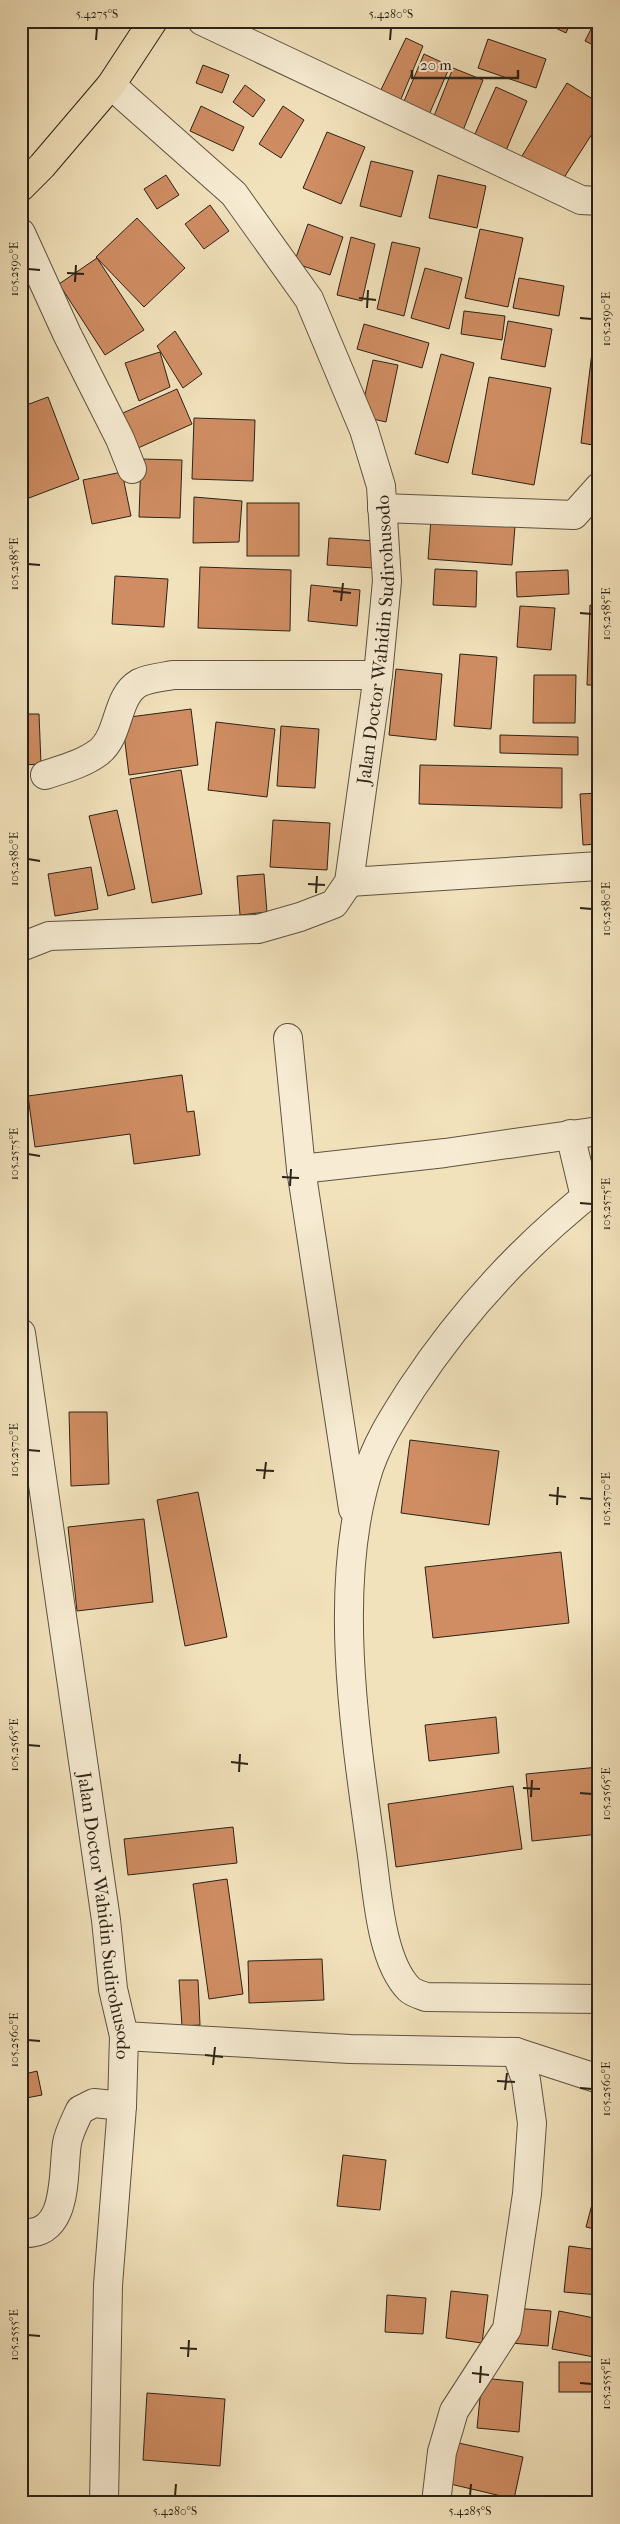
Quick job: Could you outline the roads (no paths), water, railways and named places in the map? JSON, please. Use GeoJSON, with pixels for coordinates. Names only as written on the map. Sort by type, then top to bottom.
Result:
{"type":"FeatureCollection","features":[{"type":"Feature","properties":{"kind":"main road"},"geometry":{"type":"LineString","coordinates":[[21,187],[42,166],[111,85],[153,21]]}},
{"type":"Feature","properties":{"kind":"street"},"geometry":{"type":"LineString","coordinates":[[202,21],[581,200],[599,201]]}},
{"type":"Feature","properties":{"kind":"street","name":"Jalan Doctor Wahidin Sudirohusodo"},"geometry":{"type":"LineString","coordinates":[[21,947],[49,936],[258,929],[300,918],[334,904],[349,882],[378,675],[387,581],[381,486],[364,430],[309,299],[234,194],[111,85]]}},
{"type":"Feature","properties":{"kind":"street"},"geometry":{"type":"LineString","coordinates":[[21,233],[132,469]]}},
{"type":"Feature","properties":{"kind":"street"},"geometry":{"type":"LineString","coordinates":[[382,508],[574,515],[599,488]]}},
{"type":"Feature","properties":{"kind":"street"},"geometry":{"type":"LineString","coordinates":[[45,775],[82,763],[99,752],[114,732],[130,690],[140,682],[173,674],[378,675]]}},
{"type":"Feature","properties":{"kind":"street"},"geometry":{"type":"LineString","coordinates":[[349,882],[599,866]]}},
{"type":"Feature","properties":{"kind":"street"},"geometry":{"type":"LineString","coordinates":[[288,1038],[301,1169],[356,1525]]}},
{"type":"Feature","properties":{"kind":"street"},"geometry":{"type":"LineString","coordinates":[[301,1169],[445,1153],[599,1131]]}},
{"type":"Feature","properties":{"kind":"street"},"geometry":{"type":"LineString","coordinates":[[570,1134],[592,1191],[525,1250],[478,1301],[436,1353],[385,1429],[366,1477],[356,1525],[350,1569],[350,1637],[360,1769],[381,1921],[389,1953],[410,1990],[426,1997],[599,1999]]}},
{"type":"Feature","properties":{"kind":"street","name":"Jalan Doctor Wahidin Sudirohusodo"},"geometry":{"type":"LineString","coordinates":[[21,1333],[106,1920],[113,1989],[124,2036],[122,2106],[108,2285],[104,2503]]}},
{"type":"Feature","properties":{"kind":"street"},"geometry":{"type":"LineString","coordinates":[[124,2036],[350,2049],[516,2052],[599,2079]]}},
{"type":"Feature","properties":{"kind":"street"},"geometry":{"type":"LineString","coordinates":[[436,2503],[442,2452],[454,2412],[507,2329],[527,2194],[532,2123],[526,2080],[516,2052]]}},
{"type":"Feature","properties":{"kind":"street"},"geometry":{"type":"LineString","coordinates":[[21,2233],[37,2231],[53,2222],[61,2205],[68,2141],[80,2110],[94,2103],[122,2106]]}}]}
